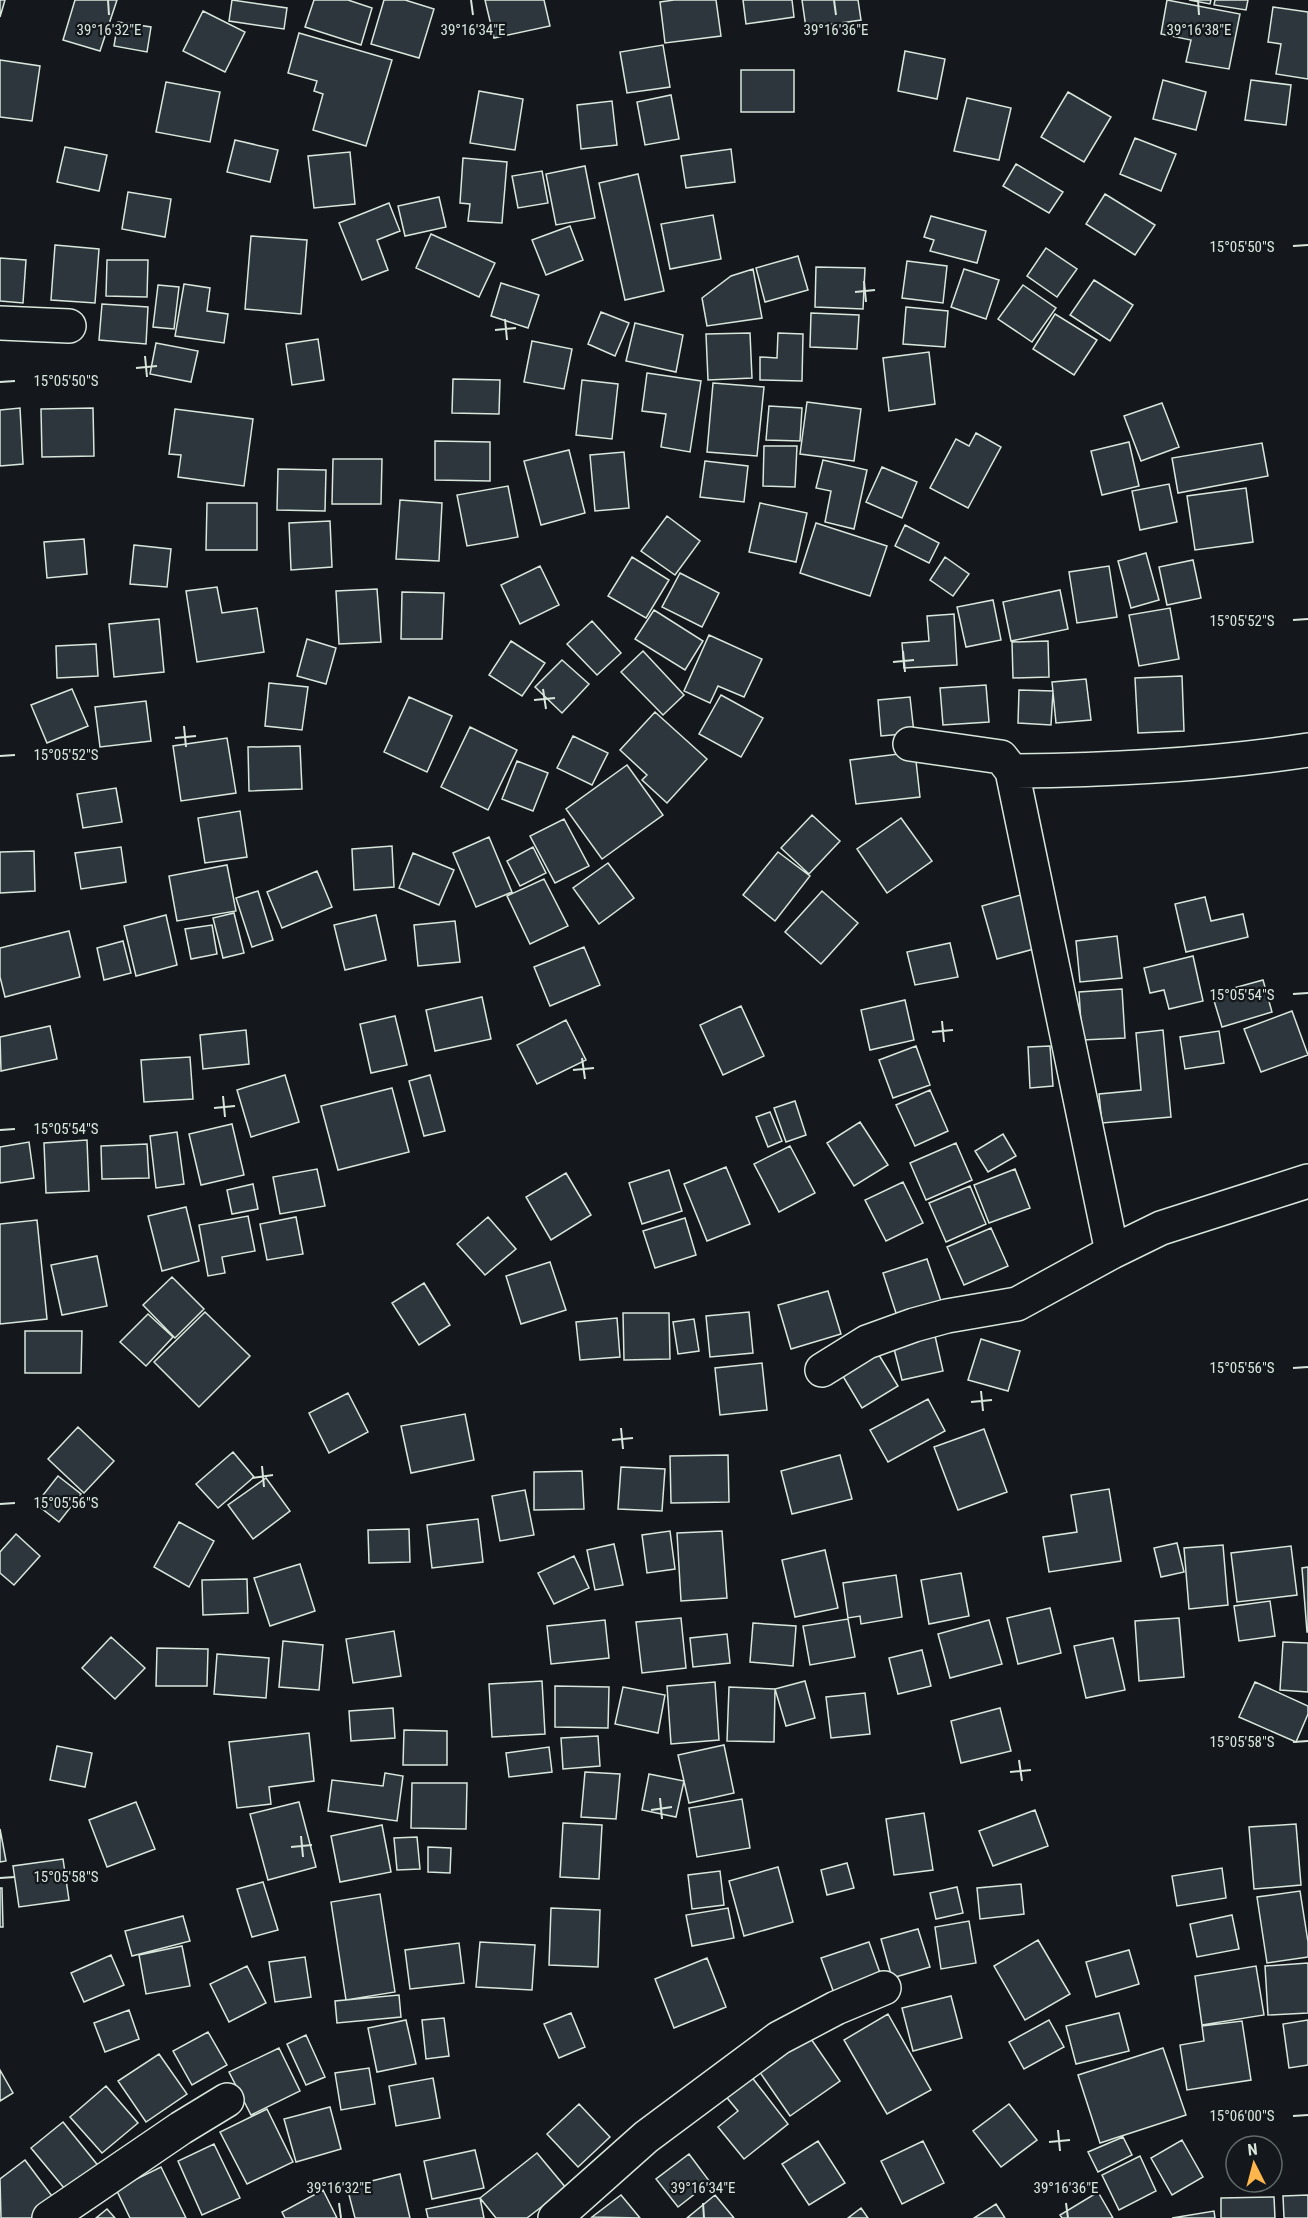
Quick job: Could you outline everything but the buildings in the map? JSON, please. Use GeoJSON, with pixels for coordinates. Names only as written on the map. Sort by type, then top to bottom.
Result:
{"type":"FeatureCollection","features":[{"type":"Feature","properties":{"kind":"street"},"geometry":{"type":"LineString","coordinates":[[0,322],[69,326]]}},
{"type":"Feature","properties":{"kind":"street"},"geometry":{"type":"LineString","coordinates":[[910,744],[1001,757],[1012,771],[1112,1252]]}},
{"type":"Feature","properties":{"kind":"street"},"geometry":{"type":"LineString","coordinates":[[1012,771],[1116,770],[1259,757],[1308,750]]}},
{"type":"Feature","properties":{"kind":"street"},"geometry":{"type":"LineString","coordinates":[[822,1370],[867,1342],[947,1316],[1017,1304],[1161,1228],[1308,1181]]}},
{"type":"Feature","properties":{"kind":"street"},"geometry":{"type":"LineString","coordinates":[[555,2218],[646,2137],[779,2038],[836,2008],[884,1988]]}},
{"type":"Feature","properties":{"kind":"street"},"geometry":{"type":"LineString","coordinates":[[49,2218],[181,2128],[227,2100]]}}]}
